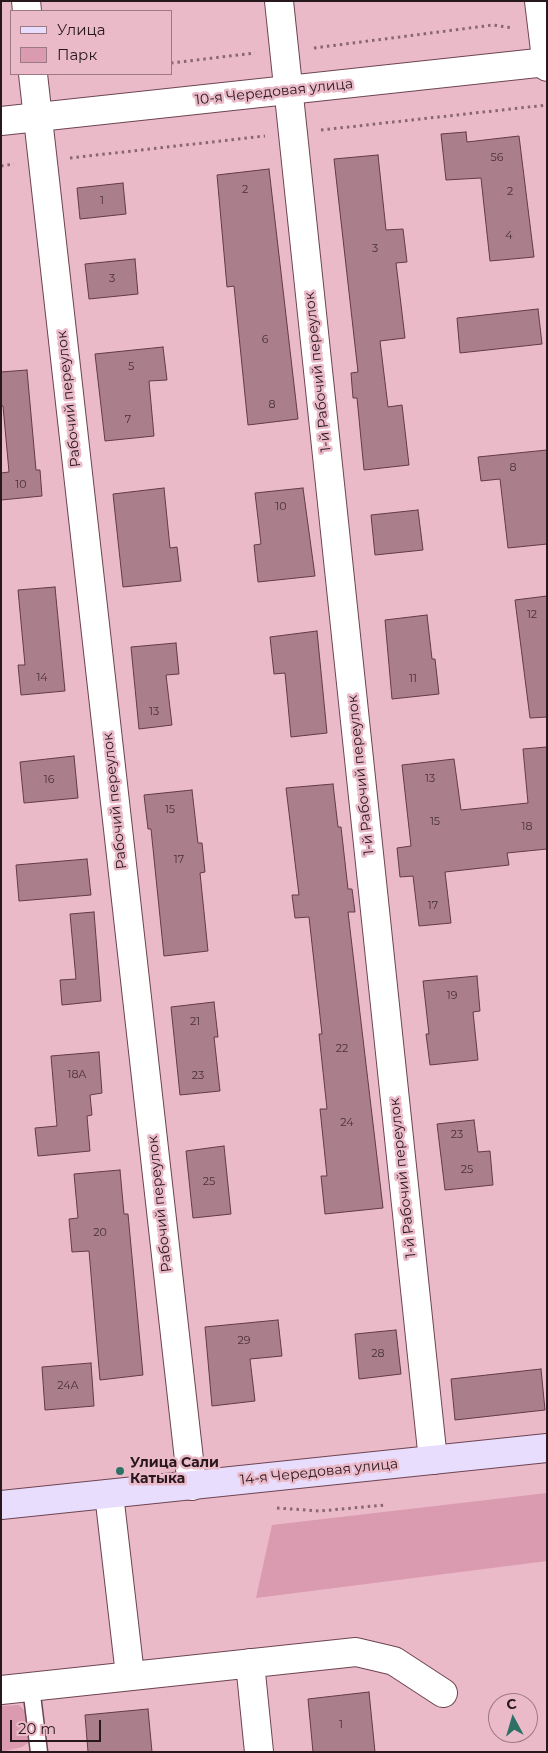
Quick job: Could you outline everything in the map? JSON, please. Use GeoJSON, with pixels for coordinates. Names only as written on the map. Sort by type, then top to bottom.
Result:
{"type":"FeatureCollection","features":[{"type":"Feature","properties":{"kind":"main road","name":"14-я Чередовая улица"},"geometry":{"type":"LineString","coordinates":[[1,1506],[547,1448]]}},
{"type":"Feature","properties":{"kind":"street","name":"1-й Рабочий переулок"},"geometry":{"type":"LineString","coordinates":[[279,1],[433,1460]]}},
{"type":"Feature","properties":{"kind":"street"},"geometry":{"type":"LineString","coordinates":[[539,1],[547,67]]}},
{"type":"Feature","properties":{"kind":"street","name":"10-я Чередовая улица"},"geometry":{"type":"LineString","coordinates":[[1,121],[546,62]]}},
{"type":"Feature","properties":{"kind":"street","name":"Рабочий переулок"},"geometry":{"type":"LineString","coordinates":[[33,75],[192,1486]]}},
{"type":"Feature","properties":{"kind":"street"},"geometry":{"type":"LineString","coordinates":[[109,1494],[130,1675]]}},
{"type":"Feature","properties":{"kind":"street"},"geometry":{"type":"LineString","coordinates":[[1,1690],[356,1652],[394,1661],[443,1693]]}},
{"type":"Feature","properties":{"kind":"street"},"geometry":{"type":"LineString","coordinates":[[250,1663],[259,1752]]}},
{"type":"Feature","properties":{"kind":"lane"},"geometry":{"type":"LineString","coordinates":[[31,1687],[39,1752]]}},
{"type":"Feature","properties":{"kind":"path"},"geometry":{"type":"LineString","coordinates":[[172,63],[375,42],[493,25],[542,29]]}},
{"type":"Feature","properties":{"kind":"path"},"geometry":{"type":"LineString","coordinates":[[268,1507],[320,1511],[384,1505]]}},
{"type":"Feature","properties":{"kind":"green space"},"geometry":{"type":"Polygon","coordinates":[[[547,1493],[547,1561],[256,1598],[272,1525],[547,1493]]]}},
{"type":"Feature","properties":{"kind":"green space"},"geometry":{"type":"Polygon","coordinates":[[[19,1705],[27,1713],[31,1741],[22,1747],[1,1752],[1,1706],[19,1705]]]}},
{"type":"Feature","properties":{"kind":"building"},"geometry":{"type":"Polygon","coordinates":[[[466,132],[467,142],[519,136],[534,257],[490,261],[481,178],[446,180],[441,134],[466,132]]]}},
{"type":"Feature","properties":{"kind":"building"},"geometry":{"type":"Polygon","coordinates":[[[378,155],[386,230],[403,229],[407,262],[396,263],[405,338],[380,341],[388,407],[402,405],[409,465],[364,470],[357,398],[353,398],[351,373],[358,372],[334,159],[378,155]]]}},
{"type":"Feature","properties":{"kind":"building"},"geometry":{"type":"Polygon","coordinates":[[[269,169],[298,419],[248,425],[234,286],[227,287],[217,175],[269,169]]]}},
{"type":"Feature","properties":{"kind":"building"},"geometry":{"type":"Polygon","coordinates":[[[123,183],[126,214],[80,219],[77,188],[123,183]]]}},
{"type":"Feature","properties":{"kind":"building"},"geometry":{"type":"Polygon","coordinates":[[[135,259],[138,294],[89,299],[85,264],[135,259]]]}},
{"type":"Feature","properties":{"kind":"building"},"geometry":{"type":"Polygon","coordinates":[[[538,309],[542,344],[460,353],[457,318],[538,309]]]}},
{"type":"Feature","properties":{"kind":"building"},"geometry":{"type":"Polygon","coordinates":[[[163,347],[167,380],[149,381],[154,436],[105,441],[95,354],[163,347]]]}},
{"type":"Feature","properties":{"kind":"building"},"geometry":{"type":"Polygon","coordinates":[[[27,370],[36,470],[40,470],[42,496],[1,500],[1,473],[9,472],[3,406],[1,406],[1,372],[27,370]]]}},
{"type":"Feature","properties":{"kind":"building"},"geometry":{"type":"Polygon","coordinates":[[[547,450],[547,544],[508,548],[500,479],[481,481],[478,457],[547,450]]]}},
{"type":"Feature","properties":{"kind":"building"},"geometry":{"type":"Polygon","coordinates":[[[164,488],[170,548],[177,547],[181,581],[123,587],[113,494],[164,488]]]}},
{"type":"Feature","properties":{"kind":"building"},"geometry":{"type":"Polygon","coordinates":[[[303,488],[315,576],[258,582],[254,545],[261,544],[255,493],[303,488]]]}},
{"type":"Feature","properties":{"kind":"building"},"geometry":{"type":"Polygon","coordinates":[[[418,510],[423,550],[375,555],[371,515],[418,510]]]}},
{"type":"Feature","properties":{"kind":"building"},"geometry":{"type":"Polygon","coordinates":[[[55,587],[65,691],[21,695],[18,665],[25,665],[18,590],[55,587]]]}},
{"type":"Feature","properties":{"kind":"building"},"geometry":{"type":"Polygon","coordinates":[[[547,596],[547,717],[530,718],[515,600],[547,596]]]}},
{"type":"Feature","properties":{"kind":"building"},"geometry":{"type":"Polygon","coordinates":[[[427,615],[432,659],[435,659],[439,694],[392,699],[385,620],[427,615]]]}},
{"type":"Feature","properties":{"kind":"building"},"geometry":{"type":"Polygon","coordinates":[[[317,631],[327,733],[291,737],[285,673],[274,674],[270,637],[317,631]]]}},
{"type":"Feature","properties":{"kind":"building"},"geometry":{"type":"Polygon","coordinates":[[[176,643],[179,674],[166,675],[172,725],[139,729],[131,647],[176,643]]]}},
{"type":"Feature","properties":{"kind":"building"},"geometry":{"type":"Polygon","coordinates":[[[547,747],[547,849],[507,853],[509,865],[445,872],[451,923],[419,926],[413,876],[400,877],[397,848],[411,846],[402,765],[454,759],[461,810],[528,803],[523,749],[547,747]]]}},
{"type":"Feature","properties":{"kind":"building"},"geometry":{"type":"Polygon","coordinates":[[[74,756],[78,798],[24,803],[20,762],[74,756]]]}},
{"type":"Feature","properties":{"kind":"building"},"geometry":{"type":"Polygon","coordinates":[[[333,784],[338,827],[341,827],[348,889],[352,889],[355,912],[348,912],[383,1208],[325,1214],[321,1176],[327,1176],[320,1109],[327,1109],[319,1034],[322,1034],[309,917],[295,918],[292,895],[299,895],[286,788],[333,784]]]}},
{"type":"Feature","properties":{"kind":"building"},"geometry":{"type":"Polygon","coordinates":[[[192,790],[198,843],[202,843],[205,872],[200,873],[208,951],[164,956],[151,829],[148,829],[144,795],[192,790]]]}},
{"type":"Feature","properties":{"kind":"building"},"geometry":{"type":"Polygon","coordinates":[[[87,859],[91,895],[19,901],[16,865],[87,859]]]}},
{"type":"Feature","properties":{"kind":"building"},"geometry":{"type":"Polygon","coordinates":[[[94,912],[101,1001],[62,1005],[60,980],[76,979],[70,914],[94,912]]]}},
{"type":"Feature","properties":{"kind":"building"},"geometry":{"type":"Polygon","coordinates":[[[477,976],[480,1011],[473,1012],[478,1060],[430,1065],[426,1034],[429,1034],[423,981],[477,976]]]}},
{"type":"Feature","properties":{"kind":"building"},"geometry":{"type":"Polygon","coordinates":[[[214,1002],[218,1037],[214,1037],[220,1091],[180,1095],[171,1007],[214,1002]]]}},
{"type":"Feature","properties":{"kind":"building"},"geometry":{"type":"Polygon","coordinates":[[[99,1052],[102,1093],[90,1095],[92,1115],[87,1116],[90,1151],[38,1156],[35,1128],[57,1126],[51,1056],[99,1052]]]}},
{"type":"Feature","properties":{"kind":"building"},"geometry":{"type":"Polygon","coordinates":[[[474,1120],[478,1152],[490,1151],[493,1185],[445,1190],[437,1124],[474,1120]]]}},
{"type":"Feature","properties":{"kind":"building"},"geometry":{"type":"Polygon","coordinates":[[[224,1146],[231,1214],[193,1218],[186,1151],[224,1146]]]}},
{"type":"Feature","properties":{"kind":"building"},"geometry":{"type":"Polygon","coordinates":[[[120,1170],[124,1214],[128,1214],[143,1375],[100,1380],[89,1251],[72,1252],[69,1219],[78,1218],[74,1174],[120,1170]]]}},
{"type":"Feature","properties":{"kind":"building"},"geometry":{"type":"Polygon","coordinates":[[[278,1320],[282,1356],[250,1359],[255,1401],[212,1406],[205,1327],[278,1320]]]}},
{"type":"Feature","properties":{"kind":"building"},"geometry":{"type":"Polygon","coordinates":[[[396,1330],[401,1374],[359,1379],[355,1334],[396,1330]]]}},
{"type":"Feature","properties":{"kind":"building"},"geometry":{"type":"Polygon","coordinates":[[[91,1363],[94,1406],[45,1410],[42,1367],[91,1363]]]}},
{"type":"Feature","properties":{"kind":"building"},"geometry":{"type":"Polygon","coordinates":[[[541,1369],[545,1410],[455,1420],[451,1379],[541,1369]]]}},
{"type":"Feature","properties":{"kind":"building"},"geometry":{"type":"Polygon","coordinates":[[[369,1692],[375,1752],[313,1752],[308,1699],[369,1692]]]}},
{"type":"Feature","properties":{"kind":"building"},"geometry":{"type":"Polygon","coordinates":[[[148,1709],[152,1752],[88,1752],[85,1715],[148,1709]]]}},
{"type":"Feature","properties":{"kind":"place","name":"Улица Сали Катыка"},"geometry":{"type":"Point","coordinates":[120,1471]}}]}
